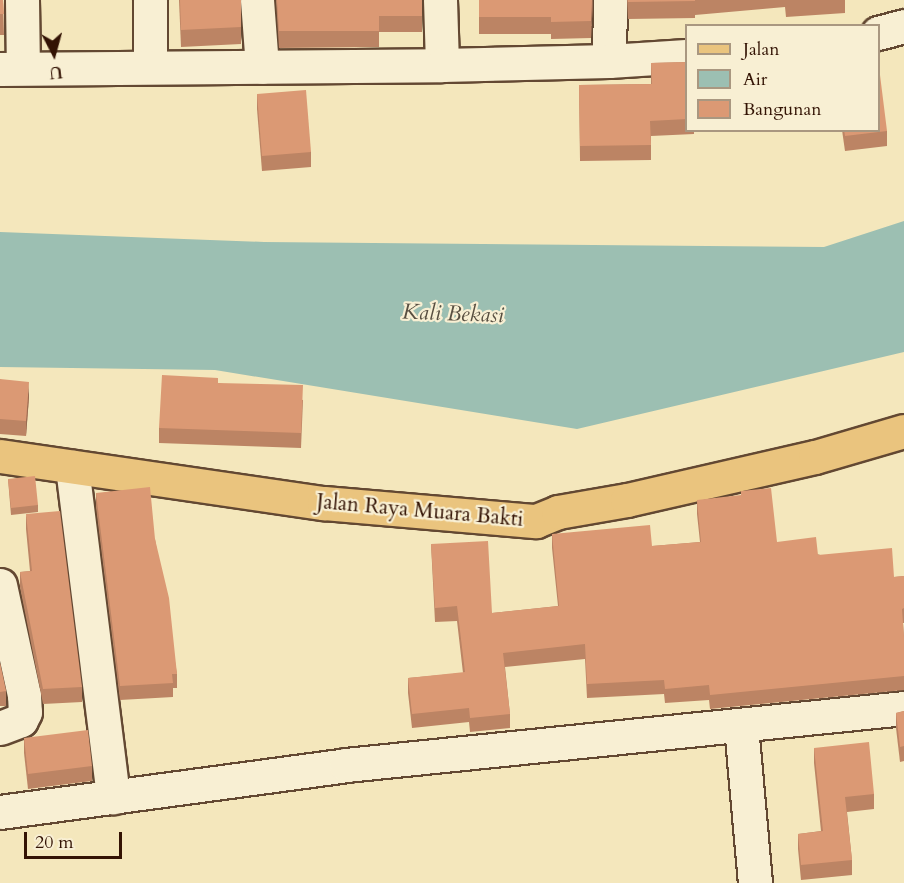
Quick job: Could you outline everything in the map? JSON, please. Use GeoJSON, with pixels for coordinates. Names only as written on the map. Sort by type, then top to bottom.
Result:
{"type":"FeatureCollection","features":[{"type":"Feature","properties":{"kind":"main road","name":"Jalan Raya Muara Bakti"},"geometry":{"type":"LineString","coordinates":[[0,456],[324,503],[536,521],[558,512],[627,500],[815,457],[904,431]]}},
{"type":"Feature","properties":{"kind":"street"},"geometry":{"type":"LineString","coordinates":[[22,0],[12,68],[442,65],[609,61],[685,56]]}},
{"type":"Feature","properties":{"kind":"street"},"geometry":{"type":"LineString","coordinates":[[150,0],[150,67]]}},
{"type":"Feature","properties":{"kind":"street"},"geometry":{"type":"LineString","coordinates":[[257,0],[262,67]]}},
{"type":"Feature","properties":{"kind":"street"},"geometry":{"type":"LineString","coordinates":[[440,0],[442,65]]}},
{"type":"Feature","properties":{"kind":"street"},"geometry":{"type":"LineString","coordinates":[[609,61],[610,0]]}},
{"type":"Feature","properties":{"kind":"street"},"geometry":{"type":"LineString","coordinates":[[880,33],[904,26]]}},
{"type":"Feature","properties":{"kind":"street"},"geometry":{"type":"LineString","coordinates":[[72,467],[113,797]]}},
{"type":"Feature","properties":{"kind":"street"},"geometry":{"type":"LineString","coordinates":[[0,585],[24,695],[25,712],[21,720],[0,728]]}},
{"type":"Feature","properties":{"kind":"street"},"geometry":{"type":"LineString","coordinates":[[0,812],[346,765],[904,708]]}},
{"type":"Feature","properties":{"kind":"street"},"geometry":{"type":"LineString","coordinates":[[741,726],[755,883]]}},
{"type":"Feature","properties":{"kind":"water","name":"Kali Bekasi"},"geometry":{"type":"Polygon","coordinates":[[[904,221],[904,352],[577,429],[215,370],[0,367],[0,232],[264,242],[824,247],[904,221]]]}},
{"type":"Feature","properties":{"kind":"building"},"geometry":{"type":"Polygon","coordinates":[[[0,0],[3,0],[4,14],[0,14],[0,0]]]}},
{"type":"Feature","properties":{"kind":"building"},"geometry":{"type":"Polygon","coordinates":[[[180,0],[241,0],[241,27],[181,30],[180,0]]]}},
{"type":"Feature","properties":{"kind":"building"},"geometry":{"type":"Polygon","coordinates":[[[277,0],[422,0],[422,16],[379,16],[379,31],[279,31],[277,0]]]}},
{"type":"Feature","properties":{"kind":"building"},"geometry":{"type":"Polygon","coordinates":[[[479,0],[592,0],[591,21],[551,22],[551,17],[479,17],[479,0]]]}},
{"type":"Feature","properties":{"kind":"building"},"geometry":{"type":"Polygon","coordinates":[[[628,0],[695,0],[695,1],[628,2],[628,0]]]}},
{"type":"Feature","properties":{"kind":"building"},"geometry":{"type":"Polygon","coordinates":[[[685,62],[685,119],[650,121],[651,145],[580,146],[579,85],[652,84],[651,63],[685,62]]]}},
{"type":"Feature","properties":{"kind":"building"},"geometry":{"type":"Polygon","coordinates":[[[880,75],[887,131],[880,132],[880,75]]]}},
{"type":"Feature","properties":{"kind":"building"},"geometry":{"type":"Polygon","coordinates":[[[306,90],[311,152],[262,156],[257,94],[306,90]]]}},
{"type":"Feature","properties":{"kind":"building"},"geometry":{"type":"Polygon","coordinates":[[[844,132],[879,132],[845,136],[844,132]]]}},
{"type":"Feature","properties":{"kind":"building"},"geometry":{"type":"Polygon","coordinates":[[[162,375],[218,378],[218,383],[303,385],[301,433],[159,428],[162,375]]]}},
{"type":"Feature","properties":{"kind":"building"},"geometry":{"type":"Polygon","coordinates":[[[0,379],[29,382],[26,421],[0,419],[0,379]]]}},
{"type":"Feature","properties":{"kind":"building"},"geometry":{"type":"Polygon","coordinates":[[[35,476],[38,505],[11,508],[8,479],[35,476]]]}},
{"type":"Feature","properties":{"kind":"building"},"geometry":{"type":"Polygon","coordinates":[[[150,487],[155,539],[169,598],[177,674],[172,674],[173,683],[120,686],[96,493],[150,487]]]}},
{"type":"Feature","properties":{"kind":"building"},"geometry":{"type":"Polygon","coordinates":[[[771,488],[777,542],[816,537],[818,555],[892,548],[894,577],[904,576],[904,608],[902,609],[904,676],[710,695],[709,685],[665,689],[664,680],[587,684],[585,644],[503,653],[510,714],[470,718],[469,708],[412,714],[408,678],[465,672],[457,606],[435,608],[431,544],[488,541],[492,613],[559,606],[552,534],[650,525],[652,546],[701,542],[697,500],[741,495],[741,491],[771,488]]]}},
{"type":"Feature","properties":{"kind":"building"},"geometry":{"type":"Polygon","coordinates":[[[60,511],[82,687],[43,689],[20,572],[32,571],[26,514],[60,511]]]}},
{"type":"Feature","properties":{"kind":"building"},"geometry":{"type":"Polygon","coordinates":[[[0,663],[6,691],[0,692],[0,663]]]}},
{"type":"Feature","properties":{"kind":"building"},"geometry":{"type":"Polygon","coordinates":[[[904,711],[904,746],[900,747],[896,713],[904,711]]]}},
{"type":"Feature","properties":{"kind":"building"},"geometry":{"type":"Polygon","coordinates":[[[88,730],[92,766],[28,774],[24,738],[88,730]]]}},
{"type":"Feature","properties":{"kind":"building"},"geometry":{"type":"Polygon","coordinates":[[[869,742],[874,794],[845,797],[852,860],[801,865],[798,834],[823,831],[814,748],[869,742]]]}}]}
